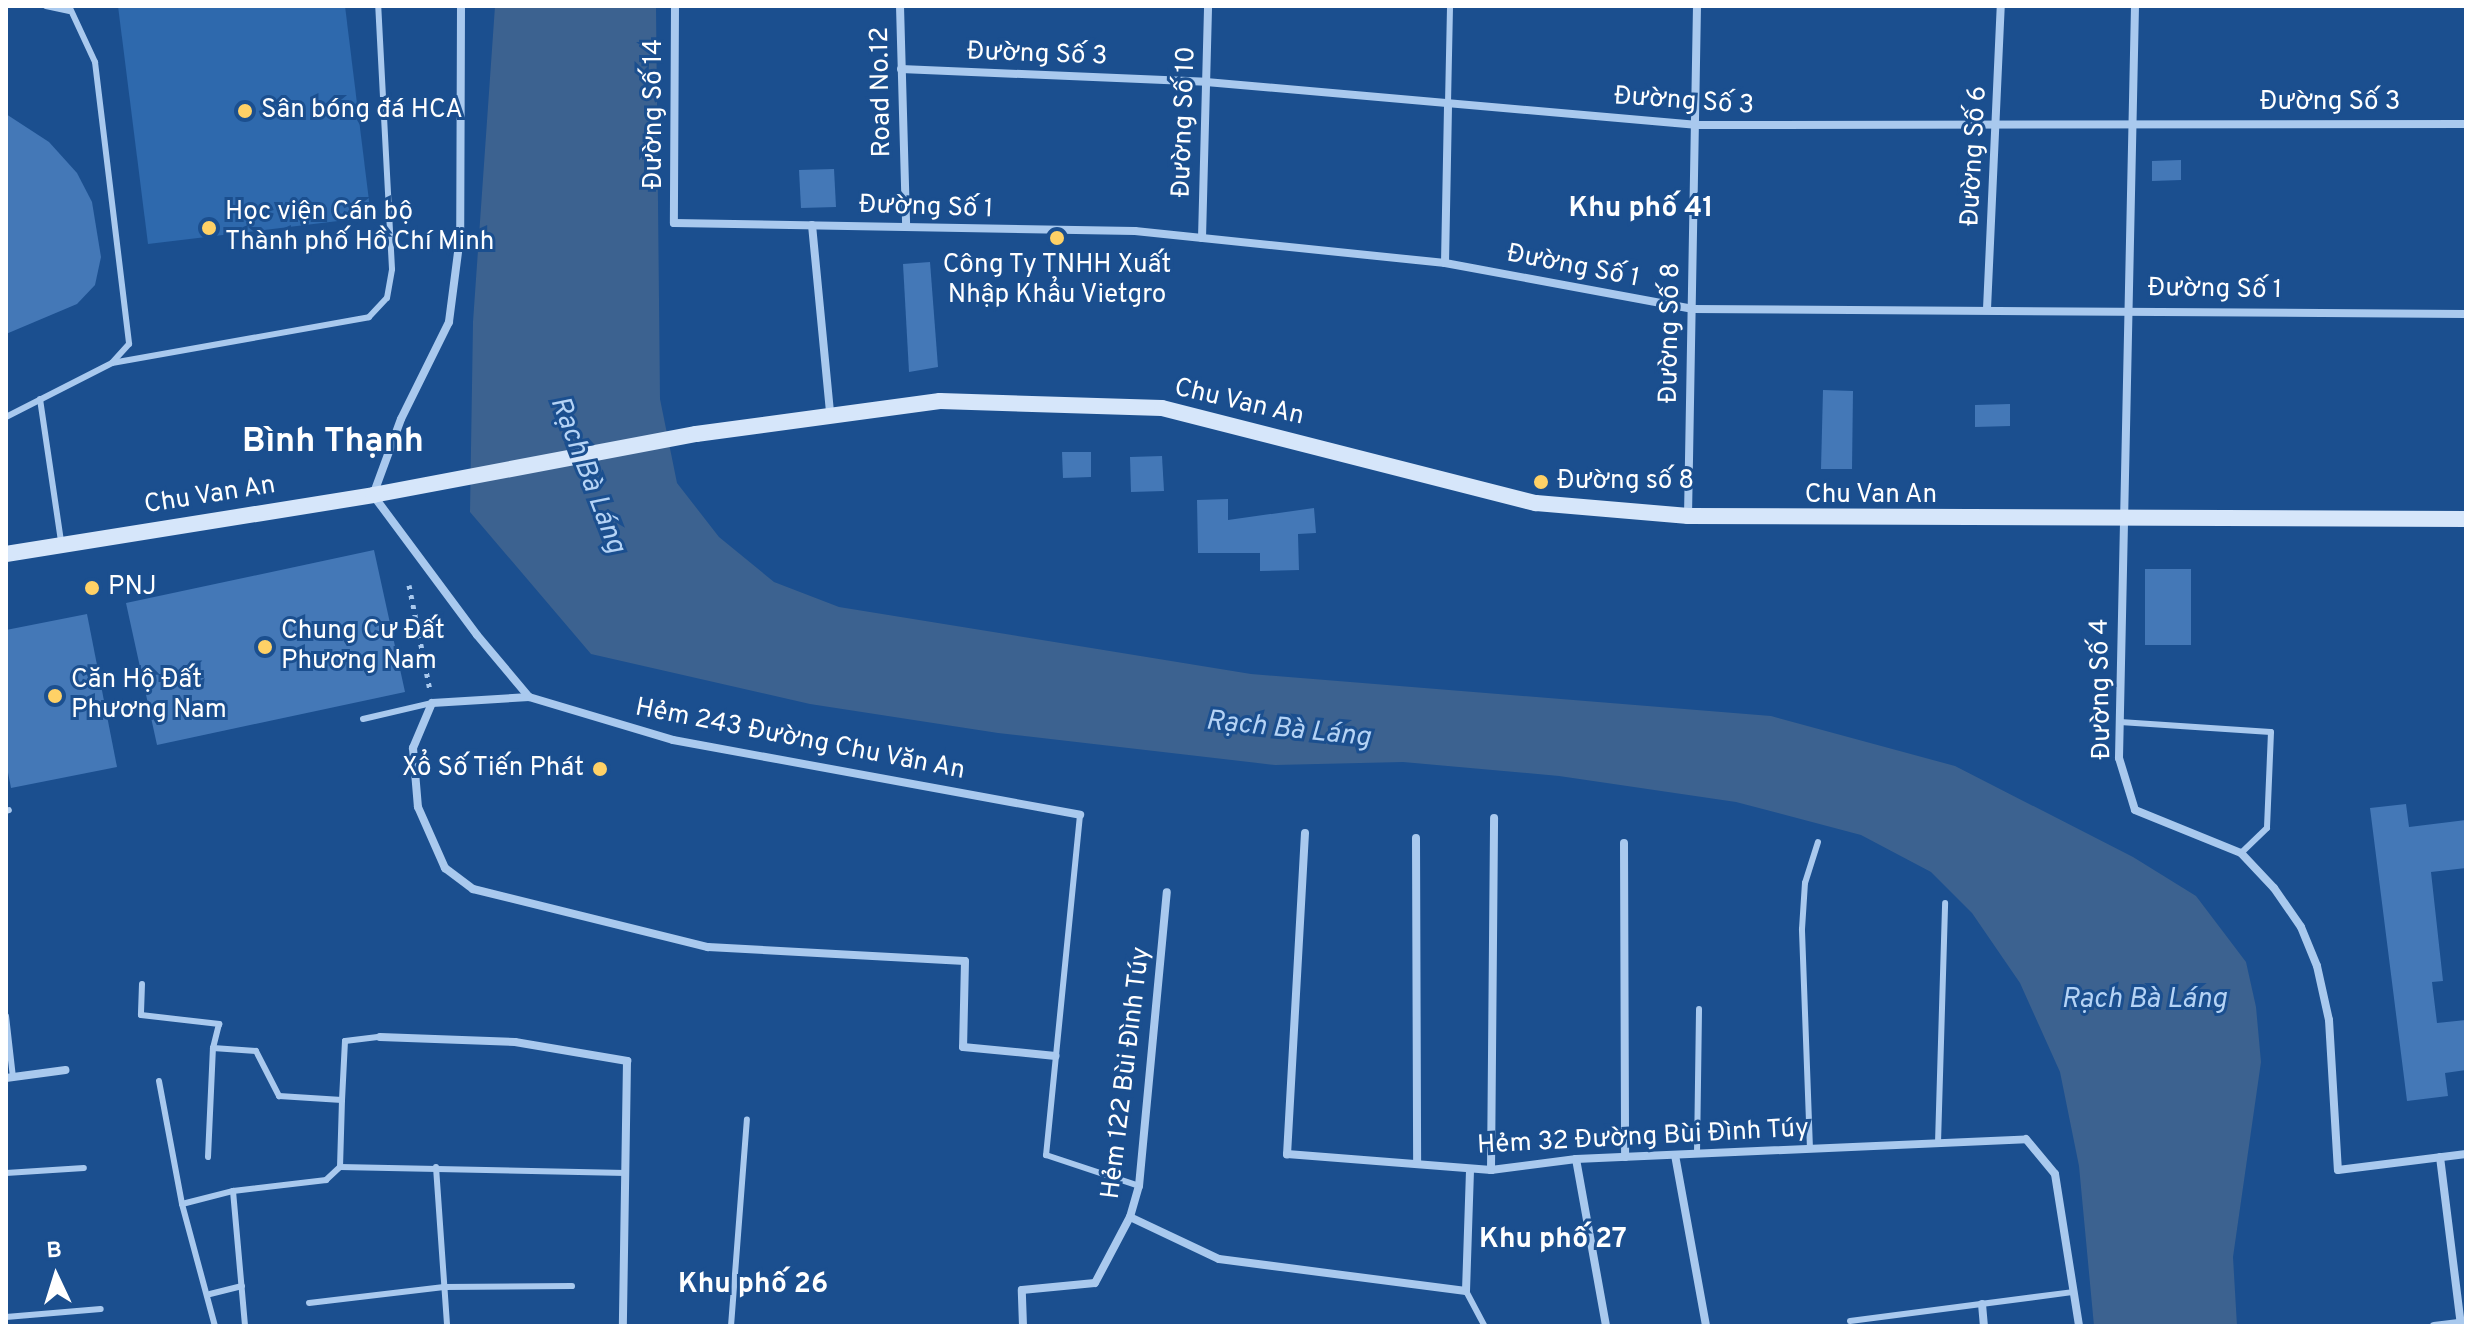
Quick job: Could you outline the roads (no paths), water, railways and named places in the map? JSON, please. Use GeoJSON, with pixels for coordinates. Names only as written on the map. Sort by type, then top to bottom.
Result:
{"type":"FeatureCollection","features":[{"type":"Feature","properties":{"kind":"street"},"geometry":{"type":"LineString","coordinates":[[461,6],[460,237],[449,322],[401,419],[373,495],[529,697]]}},
{"type":"Feature","properties":{"kind":"street","name":"Đường Số 14"},"geometry":{"type":"LineString","coordinates":[[674,223],[675,6]]}},
{"type":"Feature","properties":{"kind":"street","name":"Road No.12"},"geometry":{"type":"LineString","coordinates":[[900,6],[906,226]]}},
{"type":"Feature","properties":{"kind":"street","name":"Đường Số 10"},"geometry":{"type":"LineString","coordinates":[[1202,238],[1208,6]]}},
{"type":"Feature","properties":{"kind":"street","name":"Đường Số 8"},"geometry":{"type":"LineString","coordinates":[[1688,516],[1697,6]]}},
{"type":"Feature","properties":{"kind":"street","name":"Đường Số 6"},"geometry":{"type":"LineString","coordinates":[[1987,309],[2001,6]]}},
{"type":"Feature","properties":{"kind":"street","name":"Đường Số 4"},"geometry":{"type":"LineString","coordinates":[[2135,6],[2126,309],[2127,521],[2119,758],[2135,810],[2241,853],[2274,888],[2301,927],[2317,966],[2329,1020],[2338,1170],[2440,1157]]}},
{"type":"Feature","properties":{"kind":"street","name":"Đường Số 3"},"geometry":{"type":"LineString","coordinates":[[901,69],[1206,82],[1695,125],[2131,122],[2466,124]]}},
{"type":"Feature","properties":{"kind":"street"},"geometry":{"type":"LineString","coordinates":[[1445,263],[1448,103]]}},
{"type":"Feature","properties":{"kind":"street","name":"Đường Số 1"},"geometry":{"type":"LineString","coordinates":[[674,223],[1135,231],[1445,263],[1692,309],[2126,309],[2466,314]]}},
{"type":"Feature","properties":{"kind":"street"},"geometry":{"type":"LineString","coordinates":[[812,225],[830,413]]}},
{"type":"Feature","properties":{"kind":"street","name":"Chu Van An"},"geometry":{"type":"LineString","coordinates":[[6,554],[373,495],[696,434],[830,413],[940,401],[1162,408],[1536,503],[1688,516],[2127,521],[2466,519]]}},
{"type":"Feature","properties":{"kind":"street"},"geometry":{"type":"LineString","coordinates":[[529,697],[432,703],[413,748],[418,807],[445,868],[473,889],[708,947],[965,961],[963,1047],[1056,1056]]}},
{"type":"Feature","properties":{"kind":"street","name":"Hẻm 243 Đường Chu Văn An"},"geometry":{"type":"LineString","coordinates":[[529,697],[673,740],[1080,815]]}},
{"type":"Feature","properties":{"kind":"street"},"geometry":{"type":"LineString","coordinates":[[1491,1170],[1494,818]]}},
{"type":"Feature","properties":{"kind":"street","name":"Hẻm 32 Đường Bùi Đình Túy"},"geometry":{"type":"LineString","coordinates":[[1305,833],[1287,1154],[1491,1170],[1576,1159],[2026,1139],[2055,1174],[2079,1326]]}},
{"type":"Feature","properties":{"kind":"street"},"geometry":{"type":"LineString","coordinates":[[1416,838],[1417,1164]]}},
{"type":"Feature","properties":{"kind":"street"},"geometry":{"type":"LineString","coordinates":[[1624,843],[1625,1157]]}},
{"type":"Feature","properties":{"kind":"street","name":"Hẻm 122 Bùi Đình Túy"},"geometry":{"type":"LineString","coordinates":[[1023,1326],[1022,1290],[1095,1283],[1130,1217],[1139,1186],[1167,892]]}},
{"type":"Feature","properties":{"kind":"street"},"geometry":{"type":"LineString","coordinates":[[380,1037],[515,1042],[627,1061],[623,1326]]}},
{"type":"Feature","properties":{"kind":"street"},"geometry":{"type":"LineString","coordinates":[[9,1078],[65,1070]]}},
{"type":"Feature","properties":{"kind":"street"},"geometry":{"type":"LineString","coordinates":[[2434,1326],[2463,1324],[2440,1157],[2466,1154]]}},
{"type":"Feature","properties":{"kind":"street"},"geometry":{"type":"LineString","coordinates":[[1675,1155],[1706,1326]]}},
{"type":"Feature","properties":{"kind":"street"},"geometry":{"type":"LineString","coordinates":[[1576,1159],[1606,1326]]}},
{"type":"Feature","properties":{"kind":"street"},"geometry":{"type":"LineString","coordinates":[[1130,1217],[1219,1259],[1466,1291],[1470,1169]]}},
{"type":"Feature","properties":{"kind":"street"},"geometry":{"type":"LineString","coordinates":[[1982,1304],[1984,1326]]}},
{"type":"Feature","properties":{"kind":"lane"},"geometry":{"type":"LineString","coordinates":[[46,6],[69,9],[95,62],[129,344],[112,363]]}},
{"type":"Feature","properties":{"kind":"lane"},"geometry":{"type":"LineString","coordinates":[[6,417],[112,363],[369,317],[387,298],[392,269],[378,6]]}},
{"type":"Feature","properties":{"kind":"lane"},"geometry":{"type":"LineString","coordinates":[[1448,103],[1450,6]]}},
{"type":"Feature","properties":{"kind":"lane"},"geometry":{"type":"LineString","coordinates":[[40,399],[61,544]]}},
{"type":"Feature","properties":{"kind":"lane"},"geometry":{"type":"LineString","coordinates":[[363,719],[432,703]]}},
{"type":"Feature","properties":{"kind":"lane"},"geometry":{"type":"LineString","coordinates":[[2120,722],[2271,732],[2267,828],[2241,853]]}},
{"type":"Feature","properties":{"kind":"lane"},"geometry":{"type":"LineString","coordinates":[[1080,815],[1046,1155],[1139,1186]]}},
{"type":"Feature","properties":{"kind":"lane"},"geometry":{"type":"LineString","coordinates":[[1810,1149],[1802,929],[1805,883],[1818,842]]}},
{"type":"Feature","properties":{"kind":"lane"},"geometry":{"type":"LineString","coordinates":[[1938,1143],[1945,903]]}},
{"type":"Feature","properties":{"kind":"lane"},"geometry":{"type":"LineString","coordinates":[[142,984],[141,1015],[219,1024],[213,1048],[208,1157]]}},
{"type":"Feature","properties":{"kind":"lane"},"geometry":{"type":"LineString","coordinates":[[1697,1154],[1699,1009]]}},
{"type":"Feature","properties":{"kind":"lane"},"geometry":{"type":"LineString","coordinates":[[6,1016],[9,1078]]}},
{"type":"Feature","properties":{"kind":"lane"},"geometry":{"type":"LineString","coordinates":[[340,1167],[345,1041],[380,1037]]}},
{"type":"Feature","properties":{"kind":"lane"},"geometry":{"type":"LineString","coordinates":[[213,1048],[256,1051],[279,1096],[342,1100]]}},
{"type":"Feature","properties":{"kind":"lane"},"geometry":{"type":"LineString","coordinates":[[159,1081],[182,1204],[210,1294],[215,1326]]}},
{"type":"Feature","properties":{"kind":"lane"},"geometry":{"type":"LineString","coordinates":[[731,1326],[747,1120]]}},
{"type":"Feature","properties":{"kind":"lane"},"geometry":{"type":"LineString","coordinates":[[182,1204],[233,1191],[326,1180],[340,1167],[626,1173]]}},
{"type":"Feature","properties":{"kind":"lane"},"geometry":{"type":"LineString","coordinates":[[436,1167],[447,1326]]}},
{"type":"Feature","properties":{"kind":"lane"},"geometry":{"type":"LineString","coordinates":[[6,1173],[84,1168]]}},
{"type":"Feature","properties":{"kind":"lane"},"geometry":{"type":"LineString","coordinates":[[233,1191],[245,1326]]}},
{"type":"Feature","properties":{"kind":"lane"},"geometry":{"type":"LineString","coordinates":[[210,1294],[242,1286]]}},
{"type":"Feature","properties":{"kind":"lane"},"geometry":{"type":"LineString","coordinates":[[309,1303],[444,1287],[572,1286]]}},
{"type":"Feature","properties":{"kind":"lane"},"geometry":{"type":"LineString","coordinates":[[1466,1291],[1485,1326]]}},
{"type":"Feature","properties":{"kind":"lane"},"geometry":{"type":"LineString","coordinates":[[1850,1321],[2074,1292]]}},
{"type":"Feature","properties":{"kind":"lane"},"geometry":{"type":"LineString","coordinates":[[6,1317],[101,1309]]}},
{"type":"Feature","properties":{"kind":"water","name":"Rạch Bà Láng"},"geometry":{"type":"Polygon","coordinates":[[[495,6],[656,6],[660,399],[677,483],[719,537],[774,582],[839,607],[1251,674],[1771,716],[1955,766],[2133,857],[2196,896],[2246,962],[2256,1007],[2261,1062],[2233,1257],[2237,1326],[2094,1326],[2079,1166],[2060,1072],[2020,983],[1972,913],[1931,872],[1861,835],[1736,802],[1559,776],[1403,762],[1275,765],[998,733],[810,704],[591,654],[470,512],[473,322],[495,6]]]}},
{"type":"Feature","properties":{"kind":"place","name":"Sân bóng đá HCA"},"geometry":{"type":"Point","coordinates":[245,111]}},
{"type":"Feature","properties":{"kind":"place","name":"Học viện Cán bộ Thành phố Hồ Chí Minh"},"geometry":{"type":"Point","coordinates":[209,228]}},
{"type":"Feature","properties":{"kind":"place","name":"Công Ty TNHH Xuất Nhập Khẩu Vietgro"},"geometry":{"type":"Point","coordinates":[1057,238]}},
{"type":"Feature","properties":{"kind":"place","name":"Đường số 8"},"geometry":{"type":"Point","coordinates":[1541,482]}},
{"type":"Feature","properties":{"kind":"place","name":"PNJ"},"geometry":{"type":"Point","coordinates":[92,588]}},
{"type":"Feature","properties":{"kind":"place","name":"Chung Cư Đất Phương Nam"},"geometry":{"type":"Point","coordinates":[265,647]}},
{"type":"Feature","properties":{"kind":"place","name":"Căn Hộ Đất Phương Nam"},"geometry":{"type":"Point","coordinates":[55,696]}},
{"type":"Feature","properties":{"kind":"place","name":"Xổ Số Tiến Phát"},"geometry":{"type":"Point","coordinates":[600,769]}},
{"type":"Feature","properties":{"kind":"district","name":"Khu phố 41"},"geometry":{"type":"Point","coordinates":[1641,209]}},
{"type":"Feature","properties":{"kind":"district","name":"Bình Thạnh"},"geometry":{"type":"Point","coordinates":[333,443]}},
{"type":"Feature","properties":{"kind":"district","name":"Khu phố 27"},"geometry":{"type":"Point","coordinates":[1553,1240]}},
{"type":"Feature","properties":{"kind":"district","name":"Khu phố 26"},"geometry":{"type":"Point","coordinates":[753,1285]}}]}
